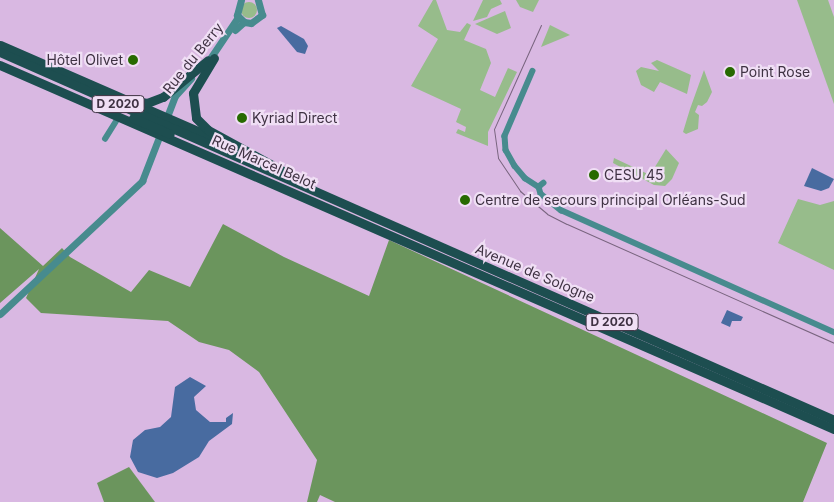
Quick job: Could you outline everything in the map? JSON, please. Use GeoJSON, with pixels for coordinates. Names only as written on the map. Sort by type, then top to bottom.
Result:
{"type":"FeatureCollection","features":[{"type":"Feature","properties":{"kind":"main road"},"geometry":{"type":"LineString","coordinates":[[0,45],[138,102],[155,101],[211,59]]}},
{"type":"Feature","properties":{"kind":"main road","name":"D 2020"},"geometry":{"type":"LineString","coordinates":[[0,52],[74,89]]}},
{"type":"Feature","properties":{"kind":"main road"},"geometry":{"type":"LineString","coordinates":[[211,59],[193,93],[194,112],[208,130],[240,149],[390,225]]}},
{"type":"Feature","properties":{"kind":"main road","name":"D 2020"},"geometry":{"type":"LineString","coordinates":[[0,60],[74,89]]}},
{"type":"Feature","properties":{"kind":"main road"},"geometry":{"type":"LineString","coordinates":[[0,65],[118,118],[160,123]]}},
{"type":"Feature","properties":{"kind":"main road"},"geometry":{"type":"LineString","coordinates":[[101,88],[175,132],[240,149]]}},
{"type":"Feature","properties":{"kind":"main road","name":"Rue Marcel Belot"},"geometry":{"type":"LineString","coordinates":[[74,89],[160,123],[175,132],[443,258],[789,408],[834,430]]}},
{"type":"Feature","properties":{"kind":"main road","name":"Rue Marcel Belot"},"geometry":{"type":"LineString","coordinates":[[175,132],[390,225]]}},
{"type":"Feature","properties":{"kind":"main road","name":"Avenue de Sologne"},"geometry":{"type":"LineString","coordinates":[[390,225],[834,420]]}},
{"type":"Feature","properties":{"kind":"main road"},"geometry":{"type":"LineString","coordinates":[[595,314],[649,331],[834,415]]}},
{"type":"Feature","properties":{"kind":"street"},"geometry":{"type":"LineString","coordinates":[[241,0],[236,9],[241,20],[251,23],[260,18],[262,6],[258,0]]}},
{"type":"Feature","properties":{"kind":"street","name":"Rue du Berry"},"geometry":{"type":"LineString","coordinates":[[0,314],[142,181],[160,123],[180,94],[211,59],[241,20]]}},
{"type":"Feature","properties":{"kind":"street"},"geometry":{"type":"LineString","coordinates":[[533,71],[505,136],[506,150],[525,178],[542,185],[543,197],[561,210],[834,332]]}},
{"type":"Feature","properties":{"kind":"street"},"geometry":{"type":"LineString","coordinates":[[105,139],[118,118]]}},
{"type":"Feature","properties":{"kind":"green space"},"geometry":{"type":"Polygon","coordinates":[[[433,0],[436,0],[447,30],[460,32],[467,23],[471,25],[464,40],[486,49],[491,63],[480,90],[495,97],[508,68],[517,72],[488,132],[488,146],[456,133],[458,129],[465,132],[466,127],[456,122],[461,109],[411,86],[438,39],[418,26],[433,0]]]}},
{"type":"Feature","properties":{"kind":"green space"},"geometry":{"type":"Polygon","coordinates":[[[483,0],[500,0],[502,4],[491,9],[487,17],[473,21],[483,0]]]}},
{"type":"Feature","properties":{"kind":"green space"},"geometry":{"type":"Polygon","coordinates":[[[516,0],[539,0],[533,12],[520,7],[516,0]]]}},
{"type":"Feature","properties":{"kind":"green space"},"geometry":{"type":"Polygon","coordinates":[[[797,0],[828,0],[834,17],[834,104],[797,0]]]}},
{"type":"Feature","properties":{"kind":"green space"},"geometry":{"type":"Polygon","coordinates":[[[246,2],[252,2],[257,7],[255,16],[246,18],[241,13],[241,7],[246,2]]]}},
{"type":"Feature","properties":{"kind":"green space"},"geometry":{"type":"Polygon","coordinates":[[[505,11],[511,28],[497,34],[475,24],[505,11]]]}},
{"type":"Feature","properties":{"kind":"green space"},"geometry":{"type":"Polygon","coordinates":[[[550,25],[570,35],[541,47],[550,25]]]}},
{"type":"Feature","properties":{"kind":"green space"},"geometry":{"type":"Polygon","coordinates":[[[657,60],[691,75],[687,94],[660,82],[654,92],[641,85],[636,71],[641,67],[659,71],[651,63],[657,60]]]}},
{"type":"Feature","properties":{"kind":"green space"},"geometry":{"type":"Polygon","coordinates":[[[704,70],[712,92],[707,102],[702,106],[698,105],[695,112],[699,115],[698,129],[686,134],[683,132],[704,70]]]}},
{"type":"Feature","properties":{"kind":"green space"},"geometry":{"type":"Polygon","coordinates":[[[666,149],[679,163],[672,179],[665,186],[654,185],[613,163],[614,158],[650,175],[666,149]]]}},
{"type":"Feature","properties":{"kind":"green space"},"geometry":{"type":"Polygon","coordinates":[[[798,199],[820,205],[834,201],[834,270],[778,243],[798,199]]]}},
{"type":"Feature","properties":{"kind":"green space"},"geometry":{"type":"Polygon","coordinates":[[[223,224],[284,257],[369,296],[389,240],[827,443],[803,502],[335,502],[320,495],[317,502],[307,502],[317,460],[259,372],[229,350],[199,342],[168,321],[41,313],[26,298],[39,269],[0,303],[0,228],[43,266],[62,248],[70,257],[131,292],[149,270],[190,287],[223,224]]]}},
{"type":"Feature","properties":{"kind":"green space"},"geometry":{"type":"Polygon","coordinates":[[[129,467],[155,502],[104,502],[97,483],[129,467]]]}},
{"type":"Feature","properties":{"kind":"water"},"geometry":{"type":"Polygon","coordinates":[[[281,26],[304,39],[308,46],[305,54],[297,52],[277,28],[281,26]]]}},
{"type":"Feature","properties":{"kind":"water"},"geometry":{"type":"Polygon","coordinates":[[[812,168],[834,179],[829,188],[821,191],[804,186],[812,168]]]}},
{"type":"Feature","properties":{"kind":"water"},"geometry":{"type":"Polygon","coordinates":[[[727,310],[743,317],[741,321],[732,321],[730,327],[721,323],[727,310]]]}},
{"type":"Feature","properties":{"kind":"water"},"geometry":{"type":"Polygon","coordinates":[[[190,377],[206,386],[194,397],[196,410],[210,422],[226,422],[226,418],[233,413],[232,424],[209,441],[199,457],[173,473],[157,478],[138,472],[130,457],[133,440],[145,430],[160,427],[171,417],[175,387],[190,377]]]}},
{"type":"Feature","properties":{"kind":"tram line"},"geometry":{"type":"LineString","coordinates":[[541,25],[494,129],[498,158],[520,191],[547,214],[567,224],[834,343]]}},
{"type":"Feature","properties":{"kind":"place","name":"Hôtel Olivet"},"geometry":{"type":"Point","coordinates":[133,60]}},
{"type":"Feature","properties":{"kind":"place","name":"Point Rose"},"geometry":{"type":"Point","coordinates":[730,72]}},
{"type":"Feature","properties":{"kind":"place","name":"Kyriad Direct"},"geometry":{"type":"Point","coordinates":[242,118]}},
{"type":"Feature","properties":{"kind":"place","name":"CESU 45"},"geometry":{"type":"Point","coordinates":[594,175]}},
{"type":"Feature","properties":{"kind":"place","name":"Centre de secours principal Orléans-Sud"},"geometry":{"type":"Point","coordinates":[465,200]}}]}
